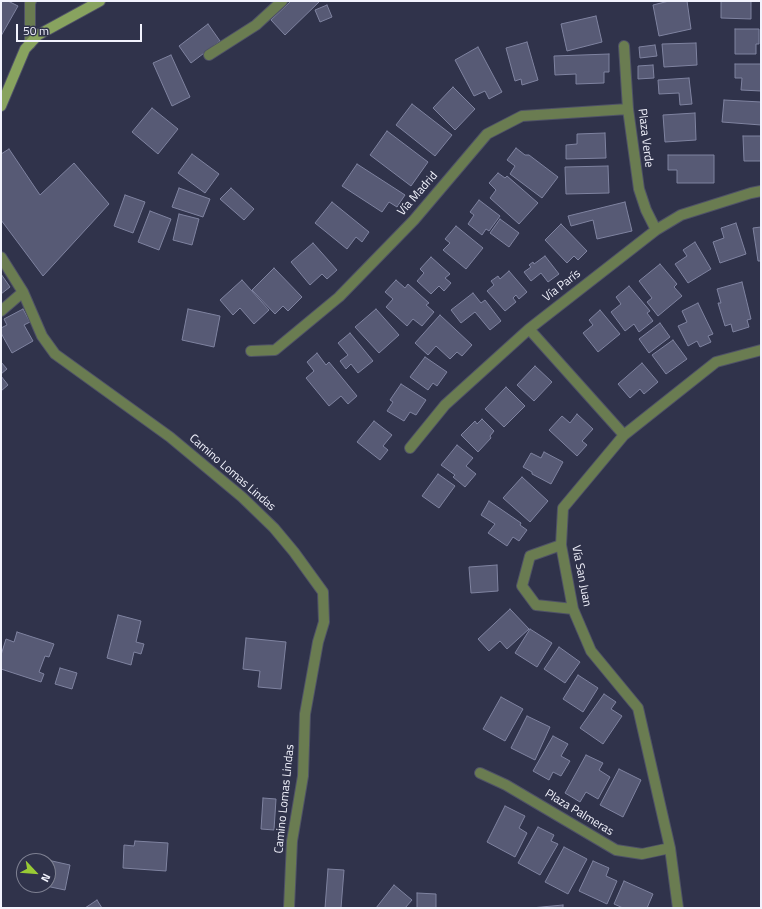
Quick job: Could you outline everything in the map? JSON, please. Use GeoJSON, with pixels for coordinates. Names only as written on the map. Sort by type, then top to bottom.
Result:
{"type":"FeatureCollection","features":[{"type":"Feature","properties":{"kind":"main road"},"geometry":{"type":"LineString","coordinates":[[1,106],[25,49],[38,35],[100,1]]}},
{"type":"Feature","properties":{"kind":"street"},"geometry":{"type":"LineString","coordinates":[[30,44],[30,3],[32,1]]}},
{"type":"Feature","properties":{"kind":"street"},"geometry":{"type":"LineString","coordinates":[[210,55],[256,25],[282,1]]}},
{"type":"Feature","properties":{"kind":"street","name":"Plaza Verde"},"geometry":{"type":"LineString","coordinates":[[624,46],[628,109],[639,189],[646,210],[656,230]]}},
{"type":"Feature","properties":{"kind":"street","name":"Vía Madrid"},"geometry":{"type":"LineString","coordinates":[[251,351],[275,350],[338,297],[414,220],[487,134],[522,116],[628,109]]}},
{"type":"Feature","properties":{"kind":"street","name":"Vía París"},"geometry":{"type":"LineString","coordinates":[[410,448],[445,405],[529,329],[656,230],[681,215],[761,191]]}},
{"type":"Feature","properties":{"kind":"street","name":"Camino Lomas Lindas"},"geometry":{"type":"LineString","coordinates":[[1,257],[23,292],[42,336],[55,354],[170,437],[242,497],[274,528],[294,552],[323,592],[324,622],[318,642],[305,714],[302,776],[292,841],[289,908]]}},
{"type":"Feature","properties":{"kind":"street"},"geometry":{"type":"LineString","coordinates":[[1,311],[23,292]]}},
{"type":"Feature","properties":{"kind":"street"},"geometry":{"type":"LineString","coordinates":[[529,329],[624,435]]}},
{"type":"Feature","properties":{"kind":"street","name":"Vía San Juan"},"geometry":{"type":"LineString","coordinates":[[678,908],[670,848],[638,708],[591,650],[573,609],[561,545],[563,508],[624,435],[716,362],[761,350]]}},
{"type":"Feature","properties":{"kind":"street"},"geometry":{"type":"LineString","coordinates":[[561,545],[530,556],[522,586],[536,605],[573,609]]}},
{"type":"Feature","properties":{"kind":"street","name":"Plaza Palmeras"},"geometry":{"type":"LineString","coordinates":[[480,773],[506,785],[616,850],[642,854],[670,848]]}},
{"type":"Feature","properties":{"kind":"building"},"geometry":{"type":"Polygon","coordinates":[[[1,1],[8,1],[18,6],[1,36],[1,1]]]}},
{"type":"Feature","properties":{"kind":"building"},"geometry":{"type":"Polygon","coordinates":[[[291,1],[320,1],[285,35],[271,20],[291,1]]]}},
{"type":"Feature","properties":{"kind":"building"},"geometry":{"type":"Polygon","coordinates":[[[669,1],[687,1],[691,29],[659,36],[653,5],[669,1]]]}},
{"type":"Feature","properties":{"kind":"building"},"geometry":{"type":"Polygon","coordinates":[[[721,1],[751,1],[751,19],[721,18],[721,1]]]}},
{"type":"Feature","properties":{"kind":"building"},"geometry":{"type":"Polygon","coordinates":[[[327,5],[332,17],[320,22],[315,10],[327,5]]]}},
{"type":"Feature","properties":{"kind":"building"},"geometry":{"type":"Polygon","coordinates":[[[596,16],[602,42],[567,51],[561,24],[596,16]]]}},
{"type":"Feature","properties":{"kind":"building"},"geometry":{"type":"Polygon","coordinates":[[[208,24],[220,41],[191,63],[179,46],[208,24]]]}},
{"type":"Feature","properties":{"kind":"building"},"geometry":{"type":"Polygon","coordinates":[[[735,29],[759,29],[759,44],[756,44],[756,54],[735,54],[735,29]]]}},
{"type":"Feature","properties":{"kind":"building"},"geometry":{"type":"Polygon","coordinates":[[[527,42],[538,80],[522,85],[521,79],[515,81],[506,48],[527,42]]]}},
{"type":"Feature","properties":{"kind":"building"},"geometry":{"type":"Polygon","coordinates":[[[696,43],[697,65],[664,67],[662,44],[696,43]]]}},
{"type":"Feature","properties":{"kind":"building"},"geometry":{"type":"Polygon","coordinates":[[[655,45],[657,56],[640,58],[639,47],[655,45]]]}},
{"type":"Feature","properties":{"kind":"building"},"geometry":{"type":"Polygon","coordinates":[[[478,47],[502,92],[489,99],[485,91],[474,96],[455,60],[478,47]]]}},
{"type":"Feature","properties":{"kind":"building"},"geometry":{"type":"Polygon","coordinates":[[[609,54],[609,72],[604,72],[604,83],[576,84],[576,74],[555,75],[554,56],[609,54]]]}},
{"type":"Feature","properties":{"kind":"building"},"geometry":{"type":"Polygon","coordinates":[[[171,55],[190,97],[172,106],[153,63],[171,55]]]}},
{"type":"Feature","properties":{"kind":"building"},"geometry":{"type":"Polygon","coordinates":[[[735,64],[761,64],[761,91],[741,90],[742,78],[735,78],[735,64]]]}},
{"type":"Feature","properties":{"kind":"building"},"geometry":{"type":"Polygon","coordinates":[[[653,65],[654,78],[638,79],[638,66],[653,65]]]}},
{"type":"Feature","properties":{"kind":"building"},"geometry":{"type":"Polygon","coordinates":[[[689,78],[692,104],[680,105],[679,93],[659,94],[658,80],[689,78]]]}},
{"type":"Feature","properties":{"kind":"building"},"geometry":{"type":"Polygon","coordinates":[[[453,87],[475,109],[455,130],[433,108],[453,87]]]}},
{"type":"Feature","properties":{"kind":"building"},"geometry":{"type":"Polygon","coordinates":[[[724,100],[761,102],[761,125],[722,122],[724,100]]]}},
{"type":"Feature","properties":{"kind":"building"},"geometry":{"type":"Polygon","coordinates":[[[412,104],[452,135],[435,156],[396,125],[412,104]]]}},
{"type":"Feature","properties":{"kind":"building"},"geometry":{"type":"Polygon","coordinates":[[[152,108],[178,129],[158,154],[132,132],[152,108]]]}},
{"type":"Feature","properties":{"kind":"building"},"geometry":{"type":"Polygon","coordinates":[[[695,113],[696,140],[665,142],[663,115],[695,113]]]}},
{"type":"Feature","properties":{"kind":"building"},"geometry":{"type":"Polygon","coordinates":[[[387,131],[428,162],[411,186],[370,155],[387,131]]]}},
{"type":"Feature","properties":{"kind":"building"},"geometry":{"type":"Polygon","coordinates":[[[605,133],[606,158],[566,159],[566,145],[577,144],[577,134],[605,133]]]}},
{"type":"Feature","properties":{"kind":"building"},"geometry":{"type":"Polygon","coordinates":[[[743,136],[761,136],[761,161],[744,161],[743,136]]]}},
{"type":"Feature","properties":{"kind":"building"},"geometry":{"type":"Polygon","coordinates":[[[516,148],[525,155],[529,155],[558,177],[542,198],[510,174],[515,166],[507,160],[516,148]]]}},
{"type":"Feature","properties":{"kind":"building"},"geometry":{"type":"Polygon","coordinates":[[[9,149],[40,195],[74,163],[109,204],[43,276],[1,220],[1,154],[9,149]]]}},
{"type":"Feature","properties":{"kind":"building"},"geometry":{"type":"Polygon","coordinates":[[[192,154],[219,174],[205,193],[178,173],[192,154]]]}},
{"type":"Feature","properties":{"kind":"building"},"geometry":{"type":"Polygon","coordinates":[[[668,155],[714,155],[714,183],[677,183],[677,170],[668,170],[668,155]]]}},
{"type":"Feature","properties":{"kind":"building"},"geometry":{"type":"Polygon","coordinates":[[[357,164],[405,195],[397,207],[389,202],[382,212],[342,186],[357,164]]]}},
{"type":"Feature","properties":{"kind":"building"},"geometry":{"type":"Polygon","coordinates":[[[608,166],[609,193],[566,194],[565,167],[608,166]]]}},
{"type":"Feature","properties":{"kind":"building"},"geometry":{"type":"Polygon","coordinates":[[[498,173],[505,178],[507,176],[538,203],[519,224],[490,198],[496,190],[489,183],[498,173]]]}},
{"type":"Feature","properties":{"kind":"building"},"geometry":{"type":"Polygon","coordinates":[[[179,188],[210,199],[203,217],[172,207],[179,188]]]}},
{"type":"Feature","properties":{"kind":"building"},"geometry":{"type":"Polygon","coordinates":[[[231,188],[254,209],[244,220],[220,199],[231,188]]]}},
{"type":"Feature","properties":{"kind":"building"},"geometry":{"type":"Polygon","coordinates":[[[125,195],[145,202],[133,233],[114,226],[125,195]]]}},
{"type":"Feature","properties":{"kind":"building"},"geometry":{"type":"Polygon","coordinates":[[[479,200],[500,216],[489,231],[486,229],[482,235],[468,224],[474,215],[470,212],[479,200]]]}},
{"type":"Feature","properties":{"kind":"building"},"geometry":{"type":"Polygon","coordinates":[[[332,202],[369,232],[362,242],[356,237],[347,249],[315,223],[332,202]]]}},
{"type":"Feature","properties":{"kind":"building"},"geometry":{"type":"Polygon","coordinates":[[[625,202],[632,231],[597,239],[593,220],[571,226],[568,216],[625,202]]]}},
{"type":"Feature","properties":{"kind":"building"},"geometry":{"type":"Polygon","coordinates":[[[150,211],[171,219],[159,250],[138,242],[150,211]]]}},
{"type":"Feature","properties":{"kind":"building"},"geometry":{"type":"Polygon","coordinates":[[[179,214],[199,219],[192,245],[173,240],[179,214]]]}},
{"type":"Feature","properties":{"kind":"building"},"geometry":{"type":"Polygon","coordinates":[[[500,219],[519,233],[509,247],[490,233],[500,219]]]}},
{"type":"Feature","properties":{"kind":"building"},"geometry":{"type":"Polygon","coordinates":[[[736,223],[746,254],[720,263],[713,242],[724,238],[721,228],[736,223]]]}},
{"type":"Feature","properties":{"kind":"building"},"geometry":{"type":"Polygon","coordinates":[[[561,224],[587,251],[578,260],[574,256],[567,263],[545,240],[561,224]]]}},
{"type":"Feature","properties":{"kind":"building"},"geometry":{"type":"Polygon","coordinates":[[[456,226],[483,248],[466,269],[443,250],[450,243],[445,239],[456,226]]]}},
{"type":"Feature","properties":{"kind":"building"},"geometry":{"type":"Polygon","coordinates":[[[761,227],[761,261],[758,261],[753,228],[761,227]]]}},
{"type":"Feature","properties":{"kind":"building"},"geometry":{"type":"Polygon","coordinates":[[[695,242],[711,269],[688,283],[675,264],[687,256],[683,250],[695,242]]]}},
{"type":"Feature","properties":{"kind":"building"},"geometry":{"type":"Polygon","coordinates":[[[313,243],[337,270],[327,279],[322,274],[310,285],[291,262],[313,243]]]}},
{"type":"Feature","properties":{"kind":"building"},"geometry":{"type":"Polygon","coordinates":[[[545,256],[559,274],[548,282],[541,273],[531,281],[524,272],[531,267],[529,265],[533,262],[534,264],[545,256]]]}},
{"type":"Feature","properties":{"kind":"building"},"geometry":{"type":"Polygon","coordinates":[[[431,257],[450,274],[445,278],[451,283],[444,291],[439,286],[431,294],[417,281],[424,273],[420,269],[431,257]]]}},
{"type":"Feature","properties":{"kind":"building"},"geometry":{"type":"Polygon","coordinates":[[[660,264],[677,284],[674,287],[682,296],[658,316],[647,302],[652,298],[639,281],[660,264]]]}},
{"type":"Feature","properties":{"kind":"building"},"geometry":{"type":"Polygon","coordinates":[[[274,268],[302,297],[288,311],[283,306],[275,314],[252,290],[274,268]]]}},
{"type":"Feature","properties":{"kind":"building"},"geometry":{"type":"Polygon","coordinates":[[[509,271],[527,292],[519,299],[516,295],[513,298],[516,302],[505,311],[487,291],[494,285],[491,281],[498,276],[500,279],[509,271]]]}},
{"type":"Feature","properties":{"kind":"building"},"geometry":{"type":"Polygon","coordinates":[[[1,274],[10,287],[1,294],[1,274]]]}},
{"type":"Feature","properties":{"kind":"building"},"geometry":{"type":"Polygon","coordinates":[[[242,280],[269,310],[254,324],[240,308],[233,315],[220,300],[242,280]]]}},
{"type":"Feature","properties":{"kind":"building"},"geometry":{"type":"Polygon","coordinates":[[[396,280],[405,288],[408,284],[429,303],[426,305],[434,312],[422,326],[413,319],[407,326],[386,307],[393,299],[385,292],[396,280]]]}},
{"type":"Feature","properties":{"kind":"building"},"geometry":{"type":"Polygon","coordinates":[[[742,282],[751,319],[747,320],[749,327],[733,332],[731,324],[725,326],[718,303],[721,303],[717,289],[742,282]]]}},
{"type":"Feature","properties":{"kind":"building"},"geometry":{"type":"Polygon","coordinates":[[[629,286],[650,311],[647,313],[653,321],[639,332],[634,324],[625,331],[611,312],[621,304],[616,297],[629,286]]]}},
{"type":"Feature","properties":{"kind":"building"},"geometry":{"type":"Polygon","coordinates":[[[473,293],[481,303],[485,300],[501,321],[490,330],[475,312],[461,323],[451,310],[473,293]]]}},
{"type":"Feature","properties":{"kind":"building"},"geometry":{"type":"Polygon","coordinates":[[[698,303],[713,334],[708,336],[711,342],[700,347],[697,341],[688,346],[678,326],[687,322],[682,311],[698,303]]]}},
{"type":"Feature","properties":{"kind":"building"},"geometry":{"type":"Polygon","coordinates":[[[23,309],[30,322],[24,325],[33,341],[12,353],[1,333],[1,328],[7,325],[4,319],[23,309]]]}},
{"type":"Feature","properties":{"kind":"building"},"geometry":{"type":"Polygon","coordinates":[[[188,309],[220,316],[214,347],[182,340],[188,309]]]}},
{"type":"Feature","properties":{"kind":"building"},"geometry":{"type":"Polygon","coordinates":[[[376,309],[399,335],[379,353],[355,327],[376,309]]]}},
{"type":"Feature","properties":{"kind":"building"},"geometry":{"type":"Polygon","coordinates":[[[600,310],[620,334],[598,352],[583,333],[593,325],[589,320],[600,310]]]}},
{"type":"Feature","properties":{"kind":"building"},"geometry":{"type":"Polygon","coordinates":[[[440,315],[472,345],[462,356],[457,352],[450,359],[436,346],[428,355],[415,343],[440,315]]]}},
{"type":"Feature","properties":{"kind":"building"},"geometry":{"type":"Polygon","coordinates":[[[660,323],[670,337],[649,353],[639,339],[660,323]]]}},
{"type":"Feature","properties":{"kind":"building"},"geometry":{"type":"Polygon","coordinates":[[[350,333],[373,361],[358,373],[351,364],[346,369],[340,361],[348,355],[338,343],[350,333]]]}},
{"type":"Feature","properties":{"kind":"building"},"geometry":{"type":"Polygon","coordinates":[[[673,340],[687,359],[666,374],[652,355],[673,340]]]}},
{"type":"Feature","properties":{"kind":"building"},"geometry":{"type":"Polygon","coordinates":[[[317,353],[326,365],[329,362],[357,396],[348,404],[341,396],[329,406],[306,378],[314,371],[307,362],[317,353]]]}},
{"type":"Feature","properties":{"kind":"building"},"geometry":{"type":"Polygon","coordinates":[[[425,357],[447,372],[437,386],[433,383],[428,390],[410,377],[425,357]]]}},
{"type":"Feature","properties":{"kind":"building"},"geometry":{"type":"Polygon","coordinates":[[[1,362],[7,369],[1,374],[1,362]]]}},
{"type":"Feature","properties":{"kind":"building"},"geometry":{"type":"Polygon","coordinates":[[[642,363],[658,382],[644,394],[640,389],[630,398],[618,384],[642,363]]]}},
{"type":"Feature","properties":{"kind":"building"},"geometry":{"type":"Polygon","coordinates":[[[535,366],[552,382],[534,401],[517,385],[535,366]]]}},
{"type":"Feature","properties":{"kind":"building"},"geometry":{"type":"Polygon","coordinates":[[[1,376],[8,385],[1,391],[1,376]]]}},
{"type":"Feature","properties":{"kind":"building"},"geometry":{"type":"Polygon","coordinates":[[[401,384],[426,400],[416,415],[410,412],[404,421],[387,411],[393,402],[390,400],[401,384]]]}},
{"type":"Feature","properties":{"kind":"building"},"geometry":{"type":"Polygon","coordinates":[[[506,387],[525,406],[504,427],[485,409],[506,387]]]}},
{"type":"Feature","properties":{"kind":"building"},"geometry":{"type":"Polygon","coordinates":[[[577,414],[593,429],[582,441],[587,445],[577,456],[549,430],[562,416],[570,423],[577,414]]]}},
{"type":"Feature","properties":{"kind":"building"},"geometry":{"type":"Polygon","coordinates":[[[482,419],[494,431],[490,436],[491,438],[478,452],[461,435],[475,421],[477,424],[482,419]]]}},
{"type":"Feature","properties":{"kind":"building"},"geometry":{"type":"Polygon","coordinates":[[[374,421],[392,435],[383,446],[388,450],[380,460],[357,442],[374,421]]]}},
{"type":"Feature","properties":{"kind":"building"},"geometry":{"type":"Polygon","coordinates":[[[457,445],[473,458],[466,466],[476,474],[465,487],[453,477],[455,475],[441,465],[457,445]]]}},
{"type":"Feature","properties":{"kind":"building"},"geometry":{"type":"Polygon","coordinates":[[[544,452],[563,462],[551,484],[532,474],[532,472],[523,467],[531,453],[541,458],[544,452]]]}},
{"type":"Feature","properties":{"kind":"building"},"geometry":{"type":"Polygon","coordinates":[[[438,474],[455,486],[439,508],[422,496],[438,474]]]}},
{"type":"Feature","properties":{"kind":"building"},"geometry":{"type":"Polygon","coordinates":[[[522,477],[548,501],[530,522],[503,498],[522,477]]]}},
{"type":"Feature","properties":{"kind":"building"},"geometry":{"type":"Polygon","coordinates":[[[489,501],[521,523],[520,525],[527,530],[519,541],[513,537],[507,546],[488,533],[495,524],[481,515],[489,501]]]}},
{"type":"Feature","properties":{"kind":"building"},"geometry":{"type":"Polygon","coordinates":[[[497,565],[498,591],[471,593],[469,567],[497,565]]]}},
{"type":"Feature","properties":{"kind":"building"},"geometry":{"type":"Polygon","coordinates":[[[510,609],[529,629],[507,649],[500,641],[489,651],[478,639],[510,609]]]}},
{"type":"Feature","properties":{"kind":"building"},"geometry":{"type":"Polygon","coordinates":[[[118,615],[141,621],[136,642],[144,644],[141,654],[134,652],[131,665],[107,658],[118,615]]]}},
{"type":"Feature","properties":{"kind":"building"},"geometry":{"type":"Polygon","coordinates":[[[530,629],[552,643],[537,667],[515,653],[530,629]]]}},
{"type":"Feature","properties":{"kind":"building"},"geometry":{"type":"Polygon","coordinates":[[[17,632],[54,644],[49,657],[45,656],[39,672],[44,674],[41,682],[1,669],[1,655],[6,639],[14,642],[17,632]]]}},
{"type":"Feature","properties":{"kind":"building"},"geometry":{"type":"Polygon","coordinates":[[[246,638],[286,642],[281,689],[258,687],[260,671],[243,669],[246,638]]]}},
{"type":"Feature","properties":{"kind":"building"},"geometry":{"type":"Polygon","coordinates":[[[559,647],[580,662],[565,683],[544,669],[559,647]]]}},
{"type":"Feature","properties":{"kind":"building"},"geometry":{"type":"Polygon","coordinates":[[[60,668],[77,673],[72,689],[55,684],[60,668]]]}},
{"type":"Feature","properties":{"kind":"building"},"geometry":{"type":"Polygon","coordinates":[[[578,675],[598,688],[583,712],[563,699],[578,675]]]}},
{"type":"Feature","properties":{"kind":"building"},"geometry":{"type":"Polygon","coordinates":[[[604,694],[616,702],[611,709],[622,716],[603,744],[580,728],[604,694]]]}},
{"type":"Feature","properties":{"kind":"building"},"geometry":{"type":"Polygon","coordinates":[[[501,697],[523,709],[505,741],[483,729],[501,697]]]}},
{"type":"Feature","properties":{"kind":"building"},"geometry":{"type":"Polygon","coordinates":[[[527,716],[550,727],[535,760],[511,748],[527,716]]]}},
{"type":"Feature","properties":{"kind":"building"},"geometry":{"type":"Polygon","coordinates":[[[553,736],[568,744],[561,756],[570,761],[561,776],[553,772],[549,780],[533,771],[553,736]]]}},
{"type":"Feature","properties":{"kind":"building"},"geometry":{"type":"Polygon","coordinates":[[[586,755],[603,763],[599,770],[610,777],[598,799],[586,792],[580,802],[565,793],[586,755]]]}},
{"type":"Feature","properties":{"kind":"building"},"geometry":{"type":"Polygon","coordinates":[[[619,769],[641,780],[623,817],[600,805],[619,769]]]}},
{"type":"Feature","properties":{"kind":"building"},"geometry":{"type":"Polygon","coordinates":[[[263,798],[276,799],[274,830],[261,829],[263,798]]]}},
{"type":"Feature","properties":{"kind":"building"},"geometry":{"type":"Polygon","coordinates":[[[505,806],[525,816],[519,828],[527,833],[515,857],[487,842],[505,806]]]}},
{"type":"Feature","properties":{"kind":"building"},"geometry":{"type":"Polygon","coordinates":[[[538,827],[554,835],[551,841],[558,844],[540,875],[518,863],[538,827]]]}},
{"type":"Feature","properties":{"kind":"building"},"geometry":{"type":"Polygon","coordinates":[[[135,841],[168,843],[166,871],[123,868],[124,845],[134,846],[135,841]]]}},
{"type":"Feature","properties":{"kind":"building"},"geometry":{"type":"Polygon","coordinates":[[[564,847],[587,859],[568,894],[545,882],[564,847]]]}},
{"type":"Feature","properties":{"kind":"building"},"geometry":{"type":"Polygon","coordinates":[[[593,861],[609,868],[606,876],[617,881],[607,904],[579,891],[593,861]]]}},
{"type":"Feature","properties":{"kind":"building"},"geometry":{"type":"Polygon","coordinates":[[[56,862],[70,865],[65,890],[56,888],[56,862]]]}},
{"type":"Feature","properties":{"kind":"building"},"geometry":{"type":"Polygon","coordinates":[[[328,869],[344,870],[341,908],[325,908],[328,869]]]}},
{"type":"Feature","properties":{"kind":"building"},"geometry":{"type":"Polygon","coordinates":[[[624,881],[653,894],[647,908],[623,908],[614,904],[624,881]]]}},
{"type":"Feature","properties":{"kind":"building"},"geometry":{"type":"Polygon","coordinates":[[[394,885],[412,900],[405,908],[376,908],[394,885]]]}},
{"type":"Feature","properties":{"kind":"building"},"geometry":{"type":"Polygon","coordinates":[[[417,893],[436,894],[436,908],[417,908],[417,893]]]}},
{"type":"Feature","properties":{"kind":"building"},"geometry":{"type":"Polygon","coordinates":[[[97,900],[102,908],[85,908],[97,900]]]}},
{"type":"Feature","properties":{"kind":"building"},"geometry":{"type":"Polygon","coordinates":[[[563,905],[563,908],[531,908],[563,905]]]}}]}
